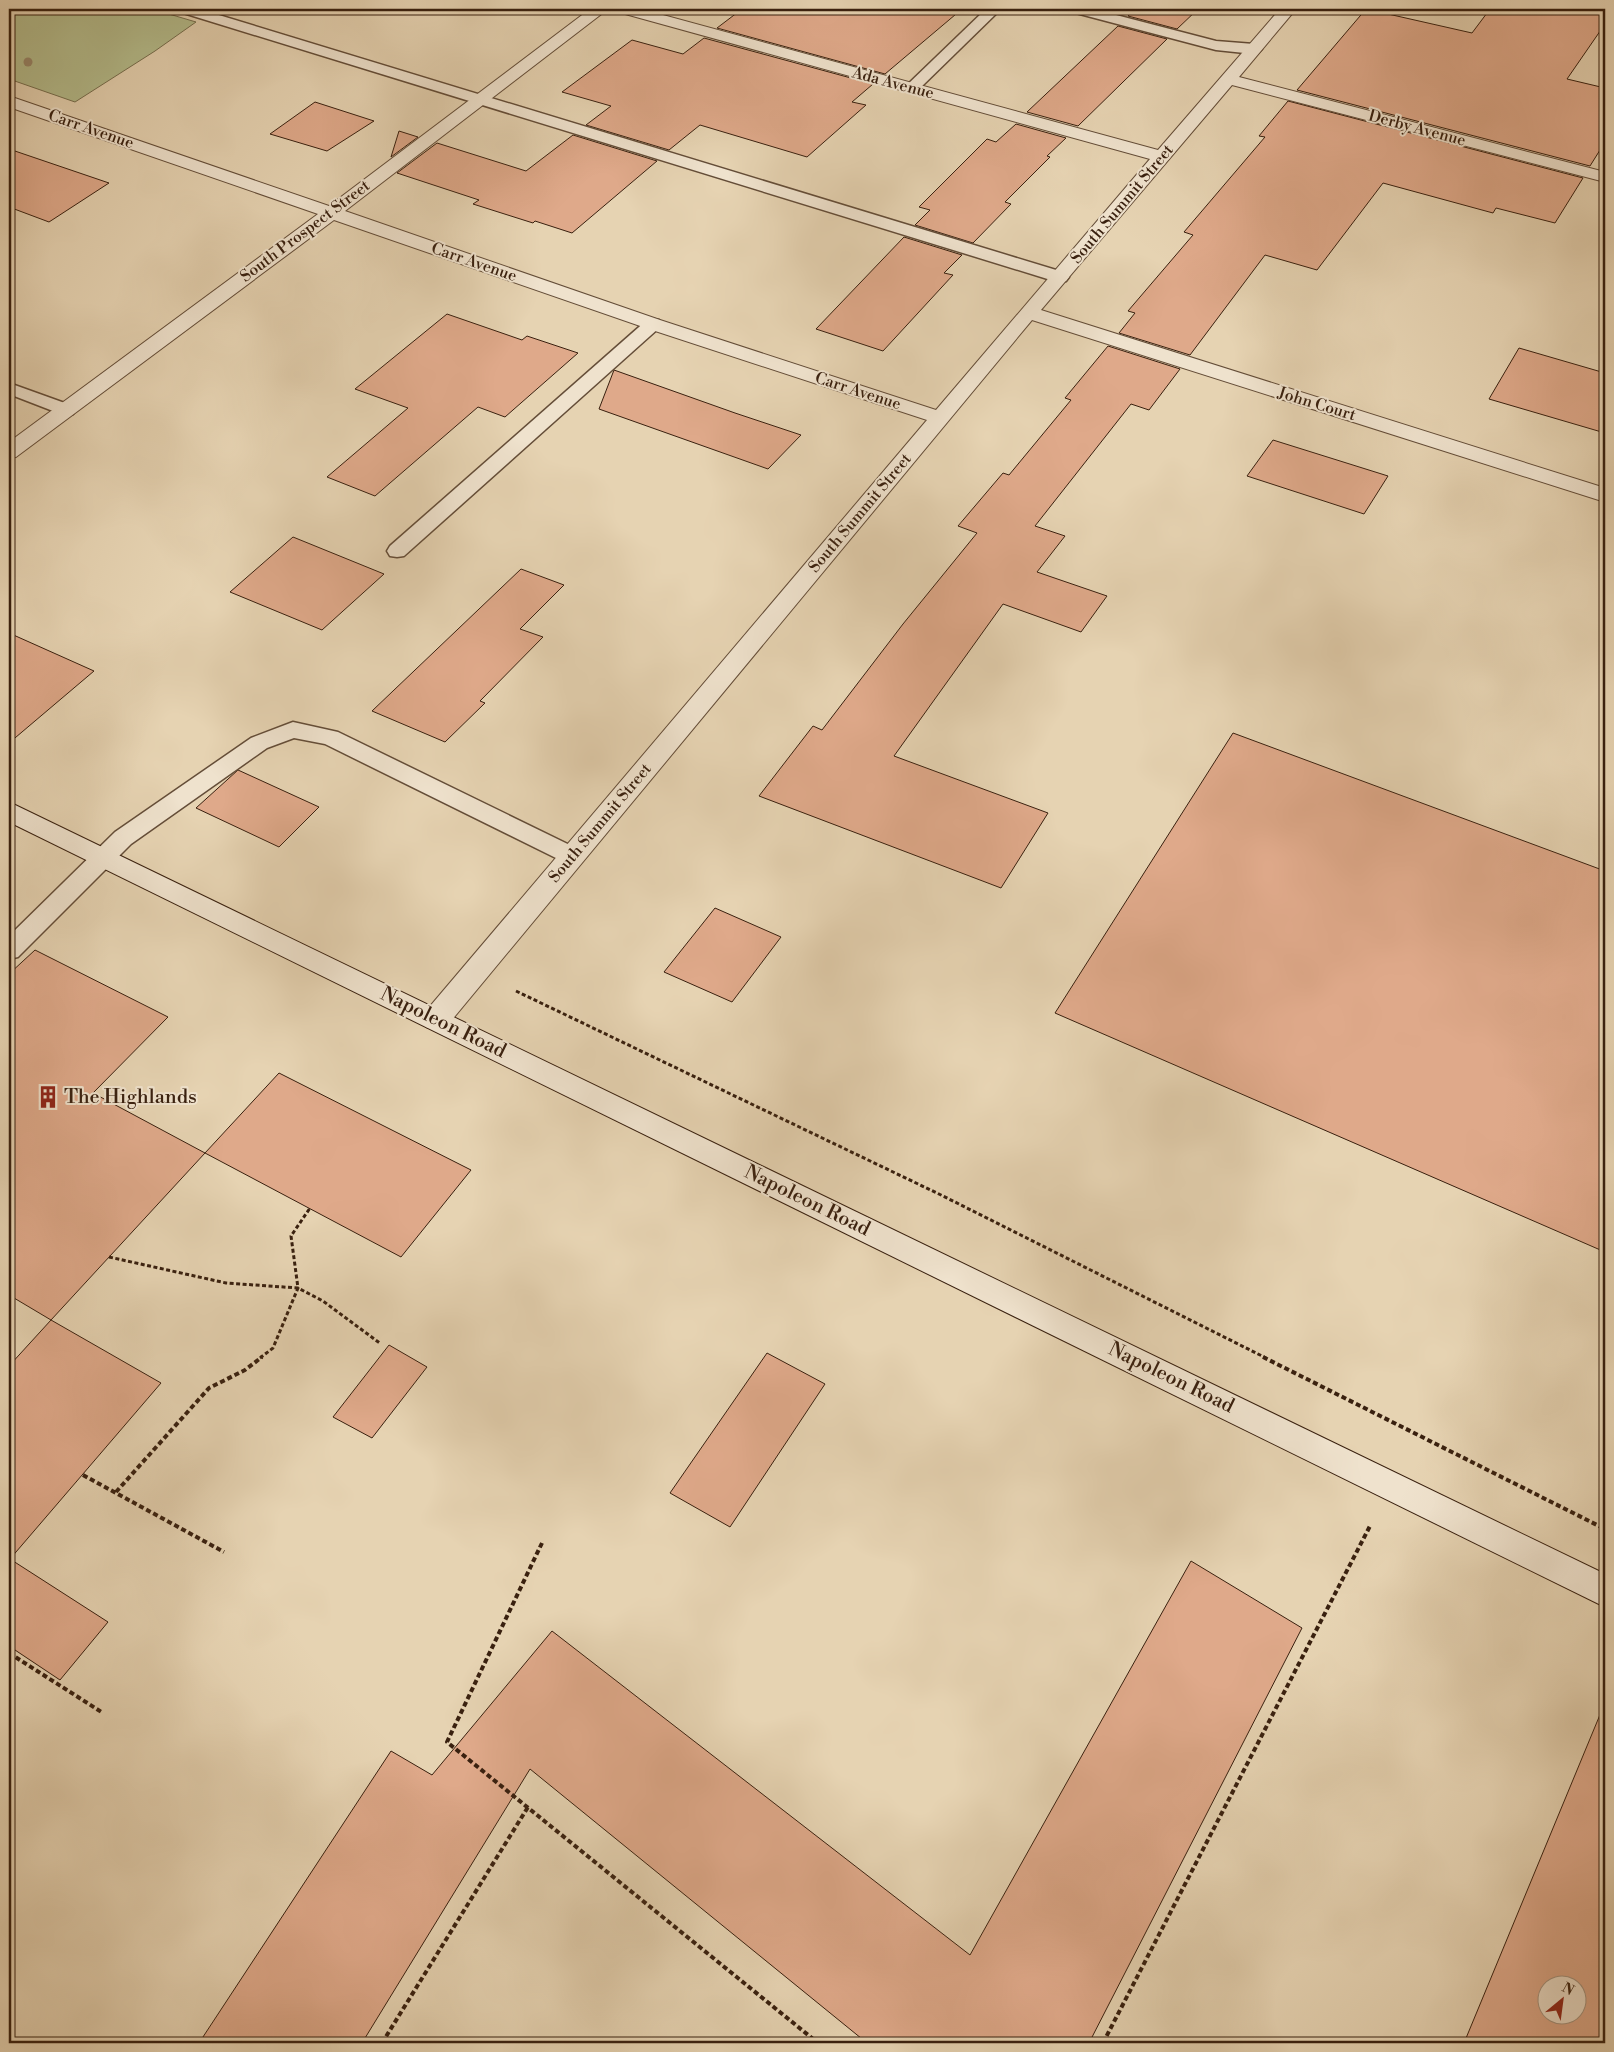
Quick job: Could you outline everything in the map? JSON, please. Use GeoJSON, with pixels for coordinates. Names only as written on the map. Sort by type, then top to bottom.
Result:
{"type":"FeatureCollection","features":[{"type":"Feature","properties":{"kind":"street","name":"South Prospect Street"},"geometry":{"type":"LineString","coordinates":[[9,452],[600,9]]}},
{"type":"Feature","properties":{"kind":"street","name":"Ada Avenue"},"geometry":{"type":"LineString","coordinates":[[624,9],[1162,157]]}},
{"type":"Feature","properties":{"kind":"street","name":"South Summit Street"},"geometry":{"type":"LineString","coordinates":[[436,1019],[482,967],[572,856],[940,418],[1288,9]]}},
{"type":"Feature","properties":{"kind":"street","name":"Derby Avenue"},"geometry":{"type":"LineString","coordinates":[[1229,79],[1605,177]]}},
{"type":"Feature","properties":{"kind":"street","name":"Carr Avenue"},"geometry":{"type":"LineString","coordinates":[[12,105],[331,212],[653,324],[940,418]]}},
{"type":"Feature","properties":{"kind":"street","name":"John Court"},"geometry":{"type":"LineString","coordinates":[[1029,313],[1605,495]]}},
{"type":"Feature","properties":{"kind":"street","name":"Napoleon Road"},"geometry":{"type":"LineString","coordinates":[[9,811],[1605,1591]]}},
{"type":"Feature","properties":{"kind":"lane"},"geometry":{"type":"LineString","coordinates":[[185,9],[1060,277]]}},
{"type":"Feature","properties":{"kind":"lane"},"geometry":{"type":"LineString","coordinates":[[912,88],[994,9]]}},
{"type":"Feature","properties":{"kind":"lane"},"geometry":{"type":"LineString","coordinates":[[1077,9],[1216,44],[1254,49]]}},
{"type":"Feature","properties":{"kind":"lane"},"geometry":{"type":"LineString","coordinates":[[397,551],[653,324]]}},
{"type":"Feature","properties":{"kind":"lane"},"geometry":{"type":"LineString","coordinates":[[9,388],[66,410]]}},
{"type":"Feature","properties":{"kind":"lane"},"geometry":{"type":"LineString","coordinates":[[9,950],[123,838],[259,743],[293,730],[330,738],[572,856]]}},
{"type":"Feature","properties":{"kind":"path"},"geometry":{"type":"LineString","coordinates":[[508,987],[942,1195],[1605,1529]]}},
{"type":"Feature","properties":{"kind":"path"},"geometry":{"type":"LineString","coordinates":[[116,1492],[209,1388],[245,1370],[273,1348],[298,1288],[291,1236],[310,1208]]}},
{"type":"Feature","properties":{"kind":"path"},"geometry":{"type":"LineString","coordinates":[[109,1257],[226,1283],[298,1288],[323,1301],[381,1344]]}},
{"type":"Feature","properties":{"kind":"path"},"geometry":{"type":"LineString","coordinates":[[83,1475],[224,1552]]}},
{"type":"Feature","properties":{"kind":"path"},"geometry":{"type":"LineString","coordinates":[[1103,2043],[1391,1486]]}},
{"type":"Feature","properties":{"kind":"path"},"geometry":{"type":"LineString","coordinates":[[542,1543],[446,1742],[818,2043]]}},
{"type":"Feature","properties":{"kind":"path"},"geometry":{"type":"LineString","coordinates":[[9,1653],[103,1713]]}},
{"type":"Feature","properties":{"kind":"path"},"geometry":{"type":"LineString","coordinates":[[382,2043],[528,1807]]}},
{"type":"Feature","properties":{"kind":"green space"},"geometry":{"type":"Polygon","coordinates":[[[9,9],[152,9],[196,22],[155,51],[75,102],[9,79],[9,9]]]}},
{"type":"Feature","properties":{"kind":"building"},"geometry":{"type":"Polygon","coordinates":[[[742,9],[962,9],[885,74],[717,28],[742,9]]]}},
{"type":"Feature","properties":{"kind":"building"},"geometry":{"type":"Polygon","coordinates":[[[1136,9],[1198,9],[1177,29],[1128,16],[1136,9]]]}},
{"type":"Feature","properties":{"kind":"building"},"geometry":{"type":"Polygon","coordinates":[[[1366,9],[1472,33],[1490,9],[1605,9],[1605,24],[1567,79],[1605,88],[1605,142],[1590,166],[1297,90],[1366,9]]]}},
{"type":"Feature","properties":{"kind":"building"},"geometry":{"type":"Polygon","coordinates":[[[1118,26],[1167,39],[1078,126],[1027,112],[1118,26]]]}},
{"type":"Feature","properties":{"kind":"building"},"geometry":{"type":"Polygon","coordinates":[[[704,38],[873,84],[852,102],[866,105],[807,157],[700,125],[669,150],[586,125],[611,106],[562,92],[632,40],[683,54],[704,38]]]}},
{"type":"Feature","properties":{"kind":"building"},"geometry":{"type":"Polygon","coordinates":[[[1288,101],[1583,178],[1555,223],[1496,208],[1493,213],[1383,183],[1317,270],[1265,255],[1190,355],[1119,333],[1135,313],[1128,311],[1193,235],[1184,232],[1265,137],[1259,136],[1288,101]]]}},
{"type":"Feature","properties":{"kind":"building"},"geometry":{"type":"Polygon","coordinates":[[[315,102],[374,121],[327,151],[270,134],[315,102]]]}},
{"type":"Feature","properties":{"kind":"building"},"geometry":{"type":"Polygon","coordinates":[[[1016,124],[1066,138],[1047,156],[1050,157],[1005,202],[1011,204],[973,243],[915,225],[930,210],[919,207],[987,139],[996,142],[1016,124]]]}},
{"type":"Feature","properties":{"kind":"building"},"geometry":{"type":"Polygon","coordinates":[[[399,131],[418,137],[391,157],[399,131]]]}},
{"type":"Feature","properties":{"kind":"building"},"geometry":{"type":"Polygon","coordinates":[[[573,135],[657,161],[572,233],[473,204],[479,200],[397,173],[437,143],[526,171],[573,135]]]}},
{"type":"Feature","properties":{"kind":"building"},"geometry":{"type":"Polygon","coordinates":[[[9,149],[109,183],[49,222],[9,207],[9,149]]]}},
{"type":"Feature","properties":{"kind":"building"},"geometry":{"type":"Polygon","coordinates":[[[904,237],[962,255],[944,273],[953,275],[883,351],[816,329],[904,237]]]}},
{"type":"Feature","properties":{"kind":"building"},"geometry":{"type":"Polygon","coordinates":[[[447,314],[522,340],[527,336],[578,353],[505,417],[478,407],[375,496],[327,477],[408,408],[355,389],[447,314]]]}},
{"type":"Feature","properties":{"kind":"building"},"geometry":{"type":"Polygon","coordinates":[[[1108,346],[1180,369],[1149,410],[1131,404],[1035,526],[1065,536],[1037,572],[1107,596],[1081,632],[1003,604],[894,756],[1048,813],[1001,888],[759,796],[813,726],[822,730],[903,624],[977,533],[958,526],[1003,473],[1009,475],[1071,400],[1065,398],[1108,346]]]}},
{"type":"Feature","properties":{"kind":"building"},"geometry":{"type":"Polygon","coordinates":[[[1519,348],[1605,373],[1605,433],[1489,399],[1519,348]]]}},
{"type":"Feature","properties":{"kind":"building"},"geometry":{"type":"Polygon","coordinates":[[[614,370],[801,435],[768,469],[599,409],[614,370]]]}},
{"type":"Feature","properties":{"kind":"building"},"geometry":{"type":"Polygon","coordinates":[[[1273,440],[1388,476],[1364,514],[1247,476],[1273,440]]]}},
{"type":"Feature","properties":{"kind":"building"},"geometry":{"type":"Polygon","coordinates":[[[293,537],[384,574],[322,630],[230,592],[293,537]]]}},
{"type":"Feature","properties":{"kind":"building"},"geometry":{"type":"Polygon","coordinates":[[[521,569],[564,585],[520,629],[543,637],[480,701],[485,703],[445,742],[372,711],[521,569]]]}},
{"type":"Feature","properties":{"kind":"building"},"geometry":{"type":"Polygon","coordinates":[[[9,633],[94,671],[9,743],[9,633]]]}},
{"type":"Feature","properties":{"kind":"building"},"geometry":{"type":"Polygon","coordinates":[[[1233,733],[1605,871],[1605,1252],[1055,1013],[1233,733]]]}},
{"type":"Feature","properties":{"kind":"building"},"geometry":{"type":"Polygon","coordinates":[[[238,770],[319,807],[279,847],[196,808],[238,770]]]}},
{"type":"Feature","properties":{"kind":"building"},"geometry":{"type":"Polygon","coordinates":[[[715,908],[781,937],[732,1002],[664,972],[715,908]]]}},
{"type":"Feature","properties":{"kind":"building"},"geometry":{"type":"Polygon","coordinates":[[[35,950],[168,1017],[93,1093],[205,1153],[51,1320],[9,1295],[9,974],[35,950]]]}},
{"type":"Feature","properties":{"kind":"building"},"geometry":{"type":"Polygon","coordinates":[[[279,1073],[471,1170],[401,1257],[205,1153],[279,1073]]]}},
{"type":"Feature","properties":{"kind":"building"},"geometry":{"type":"Polygon","coordinates":[[[51,1320],[161,1383],[10,1559],[108,1622],[60,1680],[9,1646],[9,1366],[51,1320]]]}},
{"type":"Feature","properties":{"kind":"building"},"geometry":{"type":"Polygon","coordinates":[[[389,1345],[427,1367],[372,1438],[333,1417],[389,1345]]]}},
{"type":"Feature","properties":{"kind":"building"},"geometry":{"type":"Polygon","coordinates":[[[767,1353],[825,1384],[730,1527],[670,1493],[767,1353]]]}},
{"type":"Feature","properties":{"kind":"building"},"geometry":{"type":"Polygon","coordinates":[[[1191,1561],[1302,1628],[1089,2043],[867,2043],[530,1769],[362,2043],[199,2043],[391,1751],[432,1775],[552,1631],[970,1955],[1191,1561]]]}},
{"type":"Feature","properties":{"kind":"building"},"geometry":{"type":"Polygon","coordinates":[[[1604,1705],[1605,2043],[1464,2043],[1604,1705]]]}},
{"type":"Feature","properties":{"kind":"place","name":"The Highlands"},"geometry":{"type":"Point","coordinates":[48,1097]}}]}
